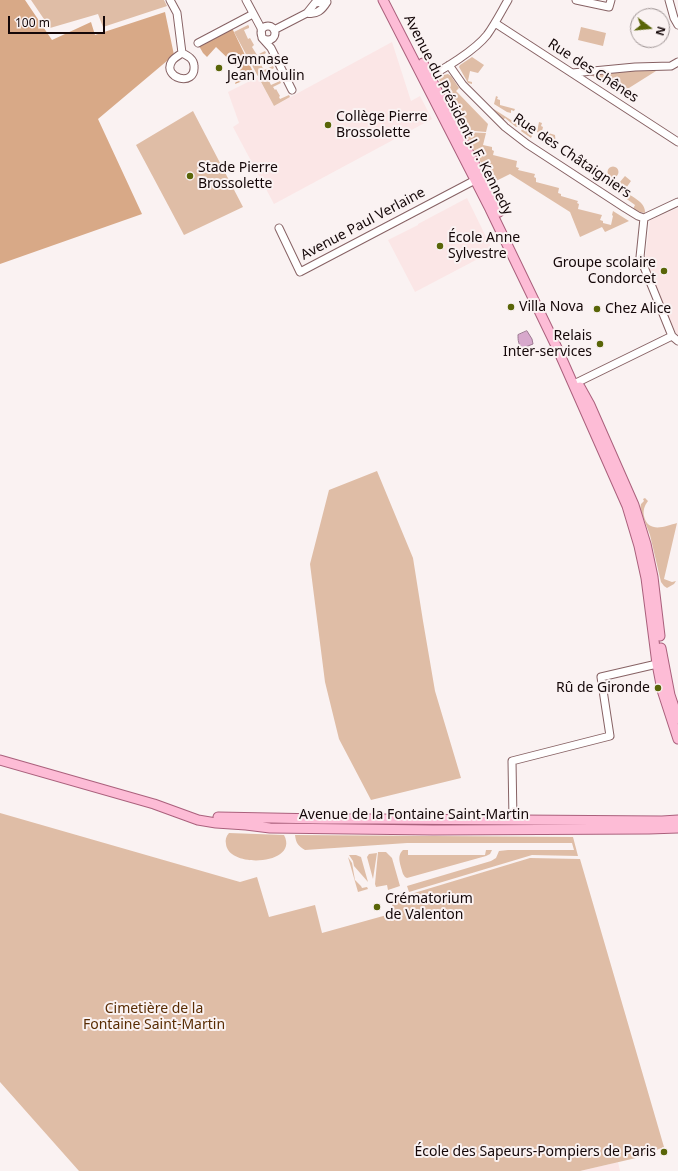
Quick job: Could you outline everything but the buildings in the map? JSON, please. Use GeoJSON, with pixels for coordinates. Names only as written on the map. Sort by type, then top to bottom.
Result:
{"type":"FeatureCollection","features":[{"type":"Feature","properties":{"kind":"main road","name":"Avenue du Président J. F. Kennedy"},"geometry":{"type":"LineString","coordinates":[[383,0],[427,77]]}},
{"type":"Feature","properties":{"kind":"main road","name":"Avenue du Président J. F. Kennedy"},"geometry":{"type":"LineString","coordinates":[[390,0],[427,77],[564,348],[576,383],[627,506],[639,546],[646,578],[657,664],[664,696],[678,739]]}},
{"type":"Feature","properties":{"kind":"main road","name":"Avenue du Président J. F. Kennedy"},"geometry":{"type":"LineString","coordinates":[[576,383],[590,405],[634,504],[646,544],[653,577],[662,656],[670,695],[678,719]]}},
{"type":"Feature","properties":{"kind":"main road","name":"Avenue de la Fontaine Saint-Martin"},"geometry":{"type":"LineString","coordinates":[[0,760],[154,804],[213,817],[384,819],[477,824]]}},
{"type":"Feature","properties":{"kind":"main road","name":"Avenue de la Fontaine Saint-Martin"},"geometry":{"type":"LineString","coordinates":[[154,804],[180,814],[207,821],[270,828],[678,820]]}},
{"type":"Feature","properties":{"kind":"main road"},"geometry":{"type":"LineString","coordinates":[[290,828],[291,824],[295,821],[323,819]]}},
{"type":"Feature","properties":{"kind":"main road","name":"Avenue de la Fontaine Saint-Martin"},"geometry":{"type":"LineString","coordinates":[[513,824],[649,829],[678,828]]}},
{"type":"Feature","properties":{"kind":"street"},"geometry":{"type":"LineString","coordinates":[[170,0],[177,12],[182,53]]}},
{"type":"Feature","properties":{"kind":"street"},"geometry":{"type":"LineString","coordinates":[[246,0],[260,28],[262,38],[271,48],[292,90]]}},
{"type":"Feature","properties":{"kind":"street"},"geometry":{"type":"LineString","coordinates":[[427,77],[450,65],[472,50],[486,36],[508,0]]}},
{"type":"Feature","properties":{"kind":"street"},"geometry":{"type":"LineString","coordinates":[[576,0],[609,8],[611,0]]}},
{"type":"Feature","properties":{"kind":"street"},"geometry":{"type":"LineString","coordinates":[[669,0],[678,26]]}},
{"type":"Feature","properties":{"kind":"street"},"geometry":{"type":"LineString","coordinates":[[274,30],[307,13],[315,3],[330,1]]}},
{"type":"Feature","properties":{"kind":"street"},"geometry":{"type":"LineString","coordinates":[[198,43],[253,14]]}},
{"type":"Feature","properties":{"kind":"street","name":"Rue des Chênes"},"geometry":{"type":"LineString","coordinates":[[495,23],[678,142]]}},
{"type":"Feature","properties":{"kind":"street"},"geometry":{"type":"LineString","coordinates":[[262,35],[262,30],[267,27],[274,30]]}},
{"type":"Feature","properties":{"kind":"street"},"geometry":{"type":"LineString","coordinates":[[271,48],[272,39],[275,34],[274,30]]}},
{"type":"Feature","properties":{"kind":"street"},"geometry":{"type":"LineString","coordinates":[[262,35],[265,39],[272,39]]}},
{"type":"Feature","properties":{"kind":"street"},"geometry":{"type":"LineString","coordinates":[[572,73],[671,66],[678,62]]}},
{"type":"Feature","properties":{"kind":"street","name":"Rue des Châtaigniers"},"geometry":{"type":"LineString","coordinates":[[450,65],[463,85],[505,128],[618,204],[644,218]]}},
{"type":"Feature","properties":{"kind":"street","name":"Avenue Paul Verlaine"},"geometry":{"type":"LineString","coordinates":[[279,228],[300,272],[478,178]]}},
{"type":"Feature","properties":{"kind":"street"},"geometry":{"type":"LineString","coordinates":[[576,383],[675,338],[640,257],[644,218],[678,202]]}},
{"type":"Feature","properties":{"kind":"street"},"geometry":{"type":"LineString","coordinates":[[513,824],[512,761],[610,736],[601,677],[657,664]]}},
{"type":"Feature","properties":{"kind":"shaded area"},"geometry":{"type":"Polygon","coordinates":[[[0,0],[25,0],[52,40],[91,22],[95,35],[165,12],[174,55],[98,119],[142,214],[0,264],[0,0]]]}},
{"type":"Feature","properties":{"kind":"shaded area"},"geometry":{"type":"Polygon","coordinates":[[[232,28],[255,76],[235,84],[240,70],[216,47],[207,57],[199,46],[232,28]]]}},
{"type":"Feature","properties":{"kind":"shaded area","name":"Collège Pierre Brossolette"},"geometry":{"type":"Polygon","coordinates":[[[392,42],[411,101],[420,96],[432,119],[274,204],[233,127],[239,123],[228,92],[258,77],[274,106],[392,42]]]}},
{"type":"Feature","properties":{"kind":"shaded area","name":"École Anne Sylvestre"},"geometry":{"type":"Polygon","coordinates":[[[467,198],[493,251],[415,292],[388,240],[467,198]]]}},
{"type":"Feature","properties":{"kind":"shaded area","name":"Groupe scolaire Condorcet"},"geometry":{"type":"Polygon","coordinates":[[[678,208],[678,336],[664,308],[645,260],[650,220],[678,208]]]}},
{"type":"Feature","properties":{"kind":"shaded area"},"geometry":{"type":"Polygon","coordinates":[[[527,331],[533,344],[523,348],[519,344],[518,335],[527,331]]]}},
{"type":"Feature","properties":{"kind":"shaded area"},"geometry":{"type":"Polygon","coordinates":[[[618,1162],[620,1171],[580,1171],[618,1162]]]}},
{"type":"Feature","properties":{"kind":"green space"},"geometry":{"type":"Polygon","coordinates":[[[31,0],[164,0],[167,6],[103,27],[98,14],[50,28],[31,0]]]}},
{"type":"Feature","properties":{"kind":"green space"},"geometry":{"type":"Polygon","coordinates":[[[248,25],[249,28],[244,30],[248,39],[250,38],[254,45],[252,47],[257,55],[265,51],[266,53],[257,58],[264,70],[273,66],[274,68],[265,73],[271,85],[280,81],[281,83],[273,87],[275,90],[276,89],[280,99],[289,95],[290,97],[274,106],[234,32],[248,25]]]}},
{"type":"Feature","properties":{"kind":"green space"},"geometry":{"type":"Polygon","coordinates":[[[581,27],[606,33],[603,46],[578,40],[581,27]]]}},
{"type":"Feature","properties":{"kind":"green space"},"geometry":{"type":"Polygon","coordinates":[[[472,57],[484,65],[478,73],[470,71],[468,81],[472,82],[472,84],[468,83],[459,67],[472,57]]]}},
{"type":"Feature","properties":{"kind":"green space"},"geometry":{"type":"Polygon","coordinates":[[[653,69],[656,71],[621,93],[591,75],[653,69]]]}},
{"type":"Feature","properties":{"kind":"green space"},"geometry":{"type":"Polygon","coordinates":[[[448,74],[459,88],[456,91],[488,124],[486,132],[463,130],[461,126],[463,125],[460,118],[457,119],[439,79],[448,74]]]}},
{"type":"Feature","properties":{"kind":"green space"},"geometry":{"type":"Polygon","coordinates":[[[496,96],[498,97],[497,99],[500,100],[500,105],[515,109],[514,111],[511,110],[511,113],[507,112],[494,104],[496,96]]]}},
{"type":"Feature","properties":{"kind":"green space"},"geometry":{"type":"Polygon","coordinates":[[[492,108],[533,134],[531,138],[521,131],[522,129],[518,126],[516,127],[505,118],[502,121],[502,118],[492,108]]]}},
{"type":"Feature","properties":{"kind":"green space","name":"Stade Pierre Brossolette"},"geometry":{"type":"Polygon","coordinates":[[[193,111],[243,207],[184,235],[136,145],[193,111]]]}},
{"type":"Feature","properties":{"kind":"green space"},"geometry":{"type":"Polygon","coordinates":[[[539,122],[542,123],[542,131],[555,135],[556,145],[537,132],[539,122]]]}},
{"type":"Feature","properties":{"kind":"green space"},"geometry":{"type":"Polygon","coordinates":[[[464,132],[486,133],[483,145],[492,147],[492,150],[494,151],[493,155],[517,161],[516,167],[519,168],[518,170],[535,174],[534,177],[536,178],[536,182],[559,188],[558,193],[561,194],[561,196],[578,201],[578,209],[602,215],[600,220],[603,221],[603,223],[611,225],[613,211],[629,221],[605,232],[602,227],[580,237],[570,212],[510,174],[492,183],[464,132]]]}},
{"type":"Feature","properties":{"kind":"green space"},"geometry":{"type":"Polygon","coordinates":[[[613,166],[617,168],[619,172],[617,176],[613,178],[609,176],[607,172],[609,168],[613,166]]]}},
{"type":"Feature","properties":{"kind":"green space"},"geometry":{"type":"Polygon","coordinates":[[[625,176],[631,181],[624,191],[641,203],[645,209],[645,213],[633,209],[635,205],[624,197],[625,196],[608,185],[619,183],[625,176]]]}},
{"type":"Feature","properties":{"kind":"green space"},"geometry":{"type":"Polygon","coordinates":[[[377,471],[413,558],[435,691],[461,778],[371,800],[339,739],[325,682],[310,564],[329,490],[377,471]]]}},
{"type":"Feature","properties":{"kind":"green space"},"geometry":{"type":"Polygon","coordinates":[[[645,498],[648,501],[644,508],[644,516],[649,525],[653,527],[663,527],[677,523],[664,579],[672,582],[676,581],[667,588],[661,582],[650,535],[640,509],[641,504],[644,501],[643,499],[645,498]]]}},
{"type":"Feature","properties":{"kind":"green space","name":"Cimetière de la Fontaine Saint-Martin"},"geometry":{"type":"Polygon","coordinates":[[[0,813],[240,882],[257,877],[269,917],[315,905],[322,933],[394,913],[391,900],[530,858],[580,859],[664,1147],[636,1158],[580,1171],[79,1171],[0,1082],[0,813]]]}},
{"type":"Feature","properties":{"kind":"green space"},"geometry":{"type":"Polygon","coordinates":[[[229,833],[284,835],[286,845],[282,853],[273,858],[249,860],[238,857],[230,852],[226,844],[226,837],[229,833]]]}},
{"type":"Feature","properties":{"kind":"green space"},"geometry":{"type":"Polygon","coordinates":[[[295,835],[573,837],[578,856],[532,855],[409,892],[407,886],[491,861],[496,858],[499,851],[574,850],[572,843],[407,843],[305,850],[298,844],[295,835]]]}},
{"type":"Feature","properties":{"kind":"green space"},"geometry":{"type":"Polygon","coordinates":[[[403,850],[408,850],[408,855],[485,855],[486,850],[492,850],[490,854],[486,856],[407,878],[403,874],[399,858],[403,850]]]}},
{"type":"Feature","properties":{"kind":"green space"},"geometry":{"type":"Polygon","coordinates":[[[378,852],[386,852],[392,858],[400,886],[388,890],[387,885],[376,887],[378,852]]]}},
{"type":"Feature","properties":{"kind":"green space"},"geometry":{"type":"Polygon","coordinates":[[[377,853],[373,879],[367,857],[369,854],[377,853]]]}},
{"type":"Feature","properties":{"kind":"green space"},"geometry":{"type":"Polygon","coordinates":[[[349,855],[361,857],[368,882],[354,866],[349,855]]]}},
{"type":"Feature","properties":{"kind":"green space"},"geometry":{"type":"Polygon","coordinates":[[[348,857],[352,863],[355,880],[362,888],[367,887],[368,889],[358,892],[348,857]]]}},
{"type":"Feature","properties":{"kind":"place","name":"Gymnase Jean Moulin"},"geometry":{"type":"Point","coordinates":[219,68]}},
{"type":"Feature","properties":{"kind":"place","name":"Collège Pierre Brossolette"},"geometry":{"type":"Point","coordinates":[328,125]}},
{"type":"Feature","properties":{"kind":"place","name":"Stade Pierre Brossolette"},"geometry":{"type":"Point","coordinates":[190,176]}},
{"type":"Feature","properties":{"kind":"place","name":"École Anne Sylvestre"},"geometry":{"type":"Point","coordinates":[440,246]}},
{"type":"Feature","properties":{"kind":"place","name":"Groupe scolaire Condorcet"},"geometry":{"type":"Point","coordinates":[664,271]}},
{"type":"Feature","properties":{"kind":"place","name":"Villa Nova"},"geometry":{"type":"Point","coordinates":[511,307]}},
{"type":"Feature","properties":{"kind":"place","name":"Chez Alice"},"geometry":{"type":"Point","coordinates":[597,309]}},
{"type":"Feature","properties":{"kind":"place","name":"Relais Inter-services"},"geometry":{"type":"Point","coordinates":[600,344]}},
{"type":"Feature","properties":{"kind":"place","name":"Rû de Gironde"},"geometry":{"type":"Point","coordinates":[658,688]}},
{"type":"Feature","properties":{"kind":"place","name":"Crématorium de Valenton"},"geometry":{"type":"Point","coordinates":[377,907]}},
{"type":"Feature","properties":{"kind":"place","name":"École des Sapeurs-Pompiers de Paris"},"geometry":{"type":"Point","coordinates":[664,1152]}}]}
